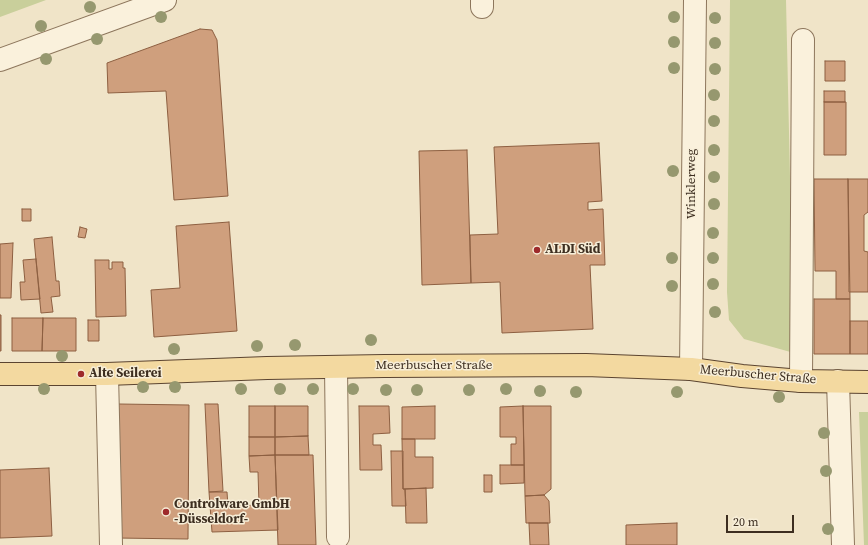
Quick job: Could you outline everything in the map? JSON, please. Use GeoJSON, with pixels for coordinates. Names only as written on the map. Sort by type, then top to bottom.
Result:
{"type":"FeatureCollection","features":[{"type":"Feature","properties":{"kind":"main road","name":"Meerbuscher Straße"},"geometry":{"type":"LineString","coordinates":[[0,374],[107,374],[336,367],[586,365],[690,369],[742,376],[801,381],[868,382]]}},
{"type":"Feature","properties":{"kind":"street"},"geometry":{"type":"LineString","coordinates":[[0,60],[165,0]]}},
{"type":"Feature","properties":{"kind":"street","name":"Winklerweg"},"geometry":{"type":"LineString","coordinates":[[690,369],[696,0]]}},
{"type":"Feature","properties":{"kind":"street"},"geometry":{"type":"LineString","coordinates":[[801,381],[803,40]]}},
{"type":"Feature","properties":{"kind":"street"},"geometry":{"type":"LineString","coordinates":[[336,367],[338,537]]}},
{"type":"Feature","properties":{"kind":"street"},"geometry":{"type":"LineString","coordinates":[[107,374],[112,545]]}},
{"type":"Feature","properties":{"kind":"street"},"geometry":{"type":"LineString","coordinates":[[838,381],[843,545]]}},
{"type":"Feature","properties":{"kind":"green space"},"geometry":{"type":"Polygon","coordinates":[[[0,0],[46,0],[0,17],[0,0]]]}},
{"type":"Feature","properties":{"kind":"green space"},"geometry":{"type":"Polygon","coordinates":[[[730,0],[786,0],[794,353],[744,339],[729,320],[727,292],[730,0]]]}},
{"type":"Feature","properties":{"kind":"green space"},"geometry":{"type":"Polygon","coordinates":[[[859,412],[868,412],[868,545],[864,545],[859,412]]]}},
{"type":"Feature","properties":{"kind":"building"},"geometry":{"type":"Polygon","coordinates":[[[200,29],[212,30],[217,40],[228,196],[174,200],[166,91],[108,93],[107,63],[200,29]]]}},
{"type":"Feature","properties":{"kind":"building"},"geometry":{"type":"Polygon","coordinates":[[[825,61],[845,61],[845,81],[825,81],[825,61]]]}},
{"type":"Feature","properties":{"kind":"building"},"geometry":{"type":"Polygon","coordinates":[[[824,91],[845,91],[845,102],[824,102],[824,91]]]}},
{"type":"Feature","properties":{"kind":"building"},"geometry":{"type":"Polygon","coordinates":[[[824,102],[846,102],[846,155],[824,155],[824,102]]]}},
{"type":"Feature","properties":{"kind":"building","name":"ALDI Süd"},"geometry":{"type":"Polygon","coordinates":[[[599,143],[602,201],[588,202],[588,210],[603,209],[605,265],[590,265],[593,329],[502,333],[500,282],[471,283],[470,235],[498,234],[494,147],[599,143]]]}},
{"type":"Feature","properties":{"kind":"building"},"geometry":{"type":"Polygon","coordinates":[[[467,150],[471,283],[422,285],[419,151],[467,150]]]}},
{"type":"Feature","properties":{"kind":"building"},"geometry":{"type":"Polygon","coordinates":[[[814,179],[848,179],[850,299],[836,299],[836,271],[815,271],[814,179]]]}},
{"type":"Feature","properties":{"kind":"building"},"geometry":{"type":"Polygon","coordinates":[[[848,179],[868,179],[868,212],[864,215],[864,251],[868,252],[868,292],[849,292],[848,179]]]}},
{"type":"Feature","properties":{"kind":"building"},"geometry":{"type":"Polygon","coordinates":[[[22,209],[31,209],[31,221],[22,221],[22,209]]]}},
{"type":"Feature","properties":{"kind":"building"},"geometry":{"type":"Polygon","coordinates":[[[229,222],[237,331],[154,337],[151,290],[180,288],[176,226],[229,222]]]}},
{"type":"Feature","properties":{"kind":"building"},"geometry":{"type":"Polygon","coordinates":[[[80,227],[87,229],[85,238],[78,237],[80,227]]]}},
{"type":"Feature","properties":{"kind":"building"},"geometry":{"type":"Polygon","coordinates":[[[52,237],[56,281],[59,281],[60,296],[51,297],[53,312],[41,313],[34,239],[52,237]]]}},
{"type":"Feature","properties":{"kind":"building"},"geometry":{"type":"Polygon","coordinates":[[[13,243],[11,298],[0,298],[0,244],[13,243]]]}},
{"type":"Feature","properties":{"kind":"building"},"geometry":{"type":"Polygon","coordinates":[[[36,259],[40,299],[21,300],[20,282],[25,282],[23,260],[36,259]]]}},
{"type":"Feature","properties":{"kind":"building"},"geometry":{"type":"Polygon","coordinates":[[[95,260],[109,260],[109,269],[112,269],[112,262],[123,262],[123,268],[125,268],[126,316],[96,317],[95,260]]]}},
{"type":"Feature","properties":{"kind":"building"},"geometry":{"type":"Polygon","coordinates":[[[814,299],[850,299],[850,354],[814,354],[814,299]]]}},
{"type":"Feature","properties":{"kind":"building"},"geometry":{"type":"Polygon","coordinates":[[[1,315],[1,351],[0,351],[1,315]]]}},
{"type":"Feature","properties":{"kind":"building"},"geometry":{"type":"Polygon","coordinates":[[[12,318],[43,318],[42,351],[12,351],[12,318]]]}},
{"type":"Feature","properties":{"kind":"building"},"geometry":{"type":"Polygon","coordinates":[[[43,318],[76,318],[76,351],[42,351],[43,318]]]}},
{"type":"Feature","properties":{"kind":"building"},"geometry":{"type":"Polygon","coordinates":[[[88,320],[99,320],[99,341],[88,341],[88,320]]]}},
{"type":"Feature","properties":{"kind":"building"},"geometry":{"type":"Polygon","coordinates":[[[850,321],[868,321],[868,354],[850,354],[850,321]]]}},
{"type":"Feature","properties":{"kind":"building"},"geometry":{"type":"Polygon","coordinates":[[[118,404],[189,405],[188,539],[117,538],[118,404]]]}},
{"type":"Feature","properties":{"kind":"building"},"geometry":{"type":"Polygon","coordinates":[[[205,404],[218,404],[223,491],[209,492],[205,404]]]}},
{"type":"Feature","properties":{"kind":"building"},"geometry":{"type":"Polygon","coordinates":[[[249,406],[275,406],[275,437],[249,437],[249,406]]]}},
{"type":"Feature","properties":{"kind":"building"},"geometry":{"type":"Polygon","coordinates":[[[275,406],[308,406],[308,436],[275,437],[275,406]]]}},
{"type":"Feature","properties":{"kind":"building"},"geometry":{"type":"Polygon","coordinates":[[[359,406],[389,406],[390,433],[373,434],[373,445],[381,445],[382,470],[360,470],[359,406]]]}},
{"type":"Feature","properties":{"kind":"building"},"geometry":{"type":"Polygon","coordinates":[[[435,406],[435,439],[402,439],[402,407],[435,406]]]}},
{"type":"Feature","properties":{"kind":"building"},"geometry":{"type":"Polygon","coordinates":[[[523,406],[524,465],[511,465],[511,444],[516,444],[516,437],[500,437],[500,407],[523,406]]]}},
{"type":"Feature","properties":{"kind":"building"},"geometry":{"type":"Polygon","coordinates":[[[523,406],[551,406],[551,489],[544,495],[525,496],[523,406]]]}},
{"type":"Feature","properties":{"kind":"building"},"geometry":{"type":"Polygon","coordinates":[[[308,436],[309,455],[275,455],[275,437],[308,436]]]}},
{"type":"Feature","properties":{"kind":"building"},"geometry":{"type":"Polygon","coordinates":[[[249,437],[275,437],[275,455],[249,456],[249,437]]]}},
{"type":"Feature","properties":{"kind":"building"},"geometry":{"type":"Polygon","coordinates":[[[402,439],[415,439],[415,457],[433,457],[433,488],[403,489],[402,439]]]}},
{"type":"Feature","properties":{"kind":"building"},"geometry":{"type":"Polygon","coordinates":[[[391,451],[403,451],[403,489],[405,489],[406,506],[392,506],[391,451]]]}},
{"type":"Feature","properties":{"kind":"building"},"geometry":{"type":"Polygon","coordinates":[[[275,455],[313,455],[316,545],[278,545],[275,455]]]}},
{"type":"Feature","properties":{"kind":"building"},"geometry":{"type":"Polygon","coordinates":[[[275,455],[278,530],[212,532],[209,492],[227,492],[228,506],[259,505],[258,472],[250,472],[249,456],[275,455]]]}},
{"type":"Feature","properties":{"kind":"building"},"geometry":{"type":"Polygon","coordinates":[[[500,465],[524,465],[524,483],[500,484],[500,465]]]}},
{"type":"Feature","properties":{"kind":"building"},"geometry":{"type":"Polygon","coordinates":[[[49,468],[52,536],[0,538],[0,470],[49,468]]]}},
{"type":"Feature","properties":{"kind":"building"},"geometry":{"type":"Polygon","coordinates":[[[484,475],[492,475],[492,492],[484,492],[484,475]]]}},
{"type":"Feature","properties":{"kind":"building"},"geometry":{"type":"Polygon","coordinates":[[[426,488],[427,523],[406,523],[405,489],[426,488]]]}},
{"type":"Feature","properties":{"kind":"building"},"geometry":{"type":"Polygon","coordinates":[[[544,495],[549,501],[550,523],[526,523],[525,496],[544,495]]]}},
{"type":"Feature","properties":{"kind":"building"},"geometry":{"type":"Polygon","coordinates":[[[529,523],[548,523],[549,545],[530,545],[529,523]]]}},
{"type":"Feature","properties":{"kind":"building"},"geometry":{"type":"Polygon","coordinates":[[[677,523],[677,545],[626,545],[626,525],[677,523]]]}},
{"type":"Feature","properties":{"kind":"place","name":"ALDI Süd"},"geometry":{"type":"Point","coordinates":[537,250]}},
{"type":"Feature","properties":{"kind":"place","name":"Alte Seilerei"},"geometry":{"type":"Point","coordinates":[81,374]}},
{"type":"Feature","properties":{"kind":"place","name":"Controlware GmbH -Düsseldorf-"},"geometry":{"type":"Point","coordinates":[166,512]}}]}
